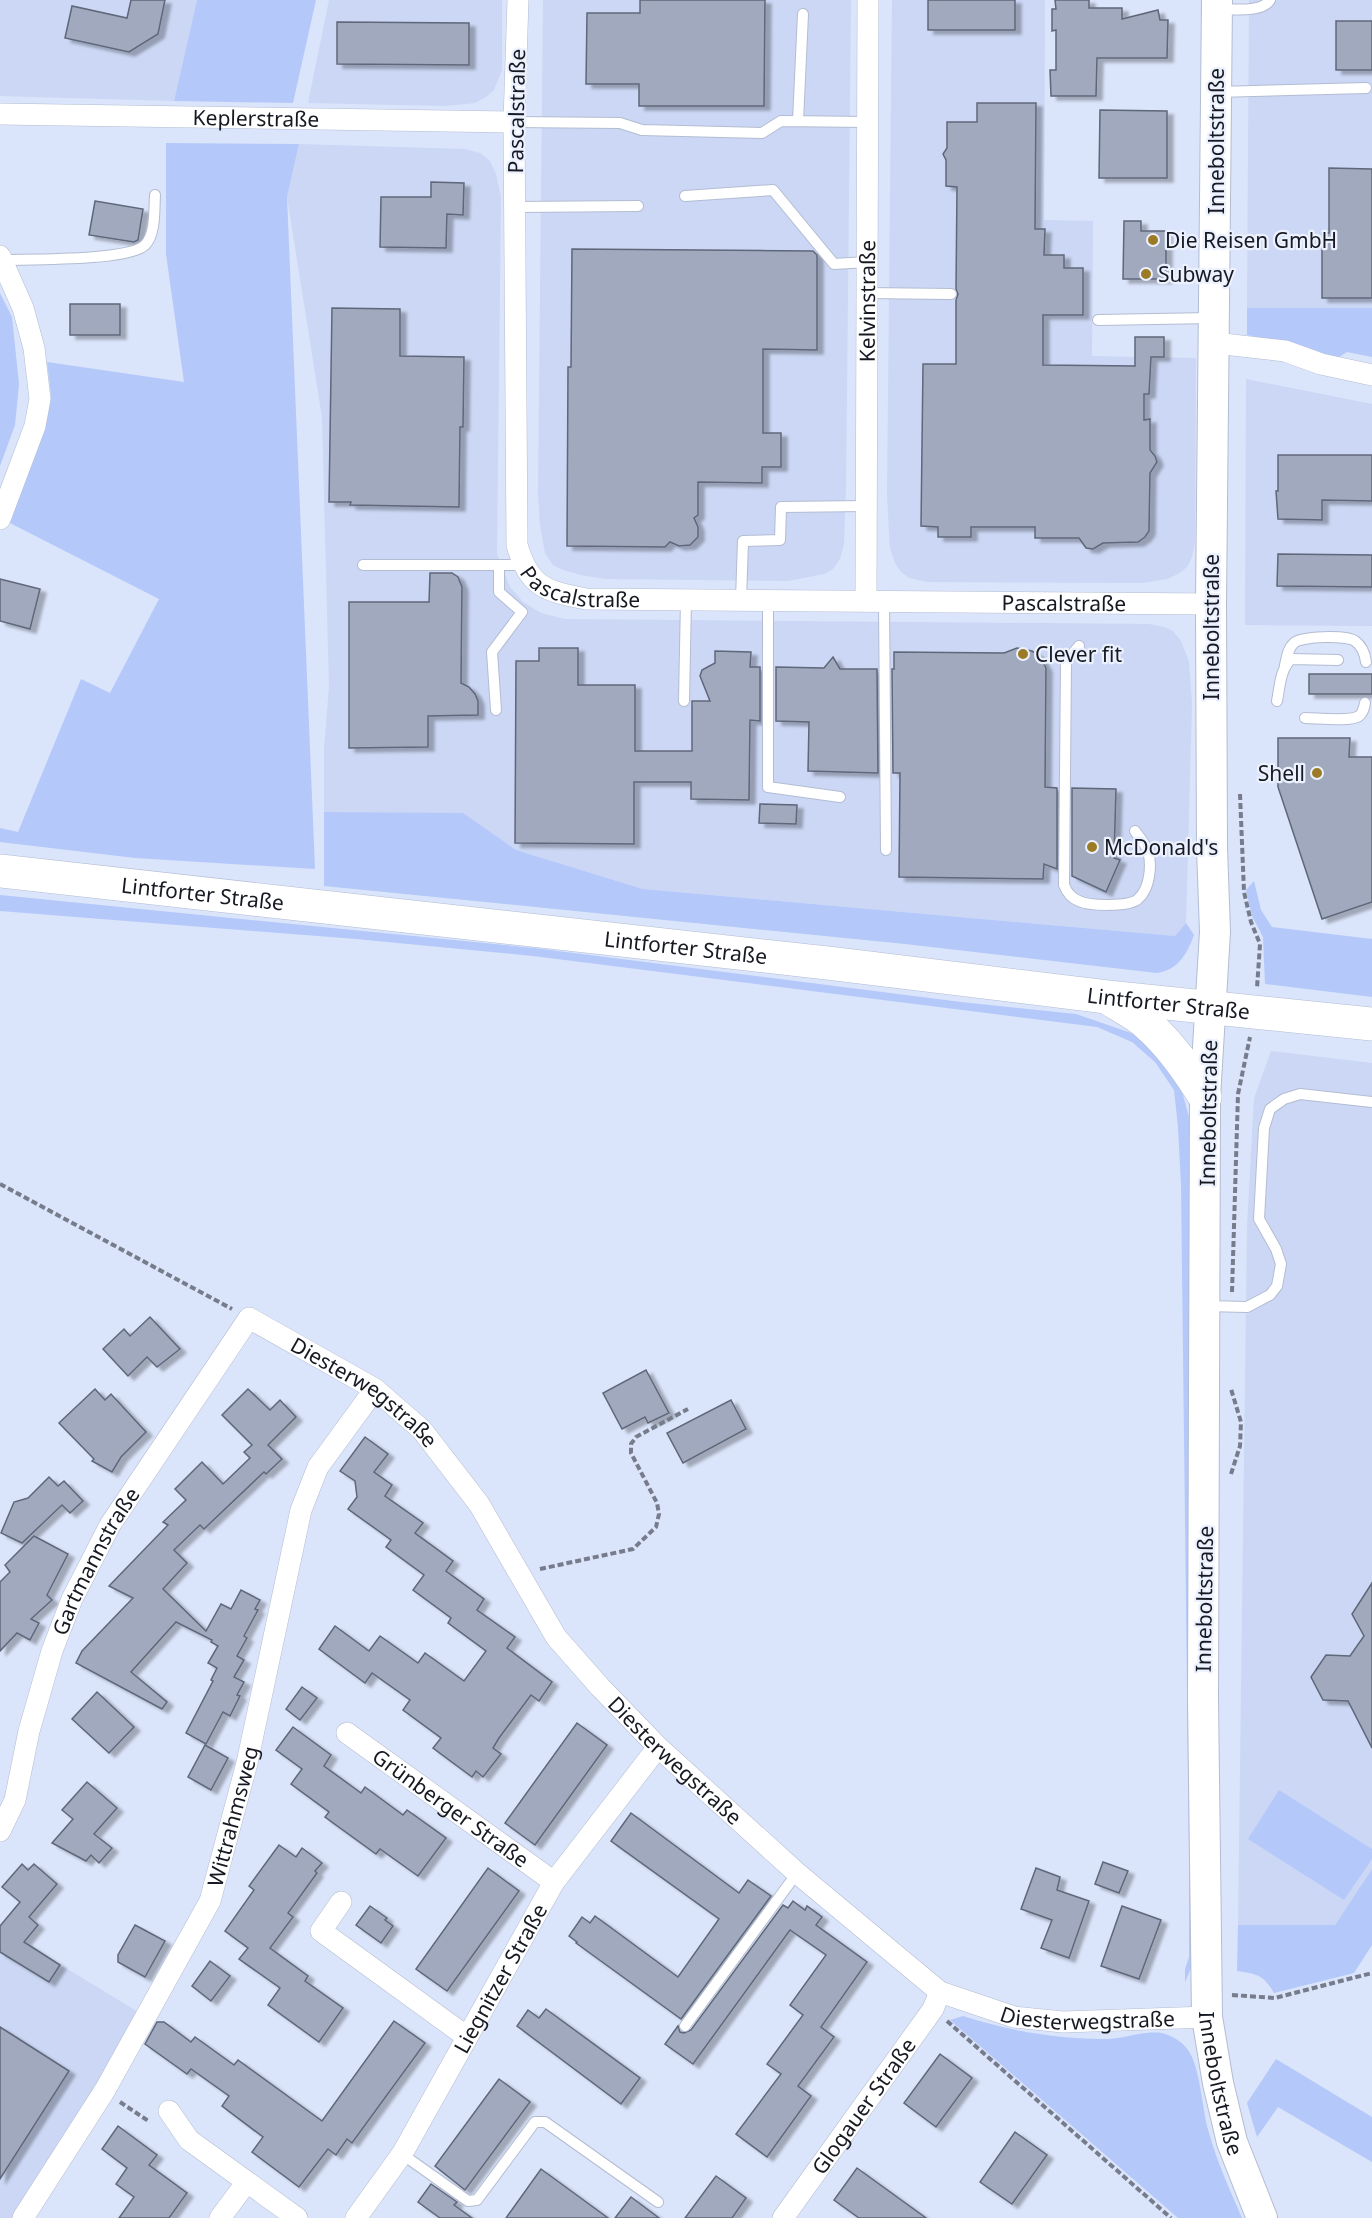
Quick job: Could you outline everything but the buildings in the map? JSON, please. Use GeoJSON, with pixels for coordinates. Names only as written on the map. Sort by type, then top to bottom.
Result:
{"type":"FeatureCollection","features":[{"type":"Feature","properties":{"kind":"main road","name":"Lintforter Straße"},"geometry":{"type":"LineString","coordinates":[[0,871],[836,964],[1107,997],[1372,1024]]}},
{"type":"Feature","properties":{"kind":"main road"},"geometry":{"type":"LineString","coordinates":[[1107,997],[1145,1022],[1165,1041],[1205,1097]]}},
{"type":"Feature","properties":{"kind":"street","name":"Pascalstraße"},"geometry":{"type":"LineString","coordinates":[[518,0],[514,122],[517,545],[523,565],[535,583],[561,594],[586,598],[1211,604]]}},
{"type":"Feature","properties":{"kind":"street","name":"Kelvinstraße"},"geometry":{"type":"LineString","coordinates":[[868,0],[866,506],[875,601]]}},
{"type":"Feature","properties":{"kind":"street","name":"Inneboltstraße"},"geometry":{"type":"LineString","coordinates":[[1217,5],[1211,604],[1212,848],[1215,932],[1205,1097],[1203,1711],[1207,2005],[1218,2083],[1232,2142],[1262,2218]]}},
{"type":"Feature","properties":{"kind":"street","name":"Keplerstraße"},"geometry":{"type":"LineString","coordinates":[[0,114],[514,122]]}},
{"type":"Feature","properties":{"kind":"street"},"geometry":{"type":"LineString","coordinates":[[0,519],[35,426],[40,399],[32,338],[23,309],[1,258]]}},
{"type":"Feature","properties":{"kind":"street"},"geometry":{"type":"LineString","coordinates":[[1215,331],[1286,351],[1321,364],[1372,375]]}},
{"type":"Feature","properties":{"kind":"street","name":"Diesterwegstraße"},"geometry":{"type":"LineString","coordinates":[[249,1318],[375,1389],[422,1430],[479,1504],[556,1637],[600,1687],[658,1747],[936,2001],[1014,2017],[1063,2022],[1207,2005]]}},
{"type":"Feature","properties":{"kind":"street","name":"Gartmannstraße"},"geometry":{"type":"LineString","coordinates":[[0,1831],[15,1800],[29,1731],[49,1662],[72,1599],[110,1525],[249,1318]]}},
{"type":"Feature","properties":{"kind":"street","name":"Wittrahmsweg"},"geometry":{"type":"LineString","coordinates":[[23,2218],[105,2090],[210,1900],[247,1763],[301,1510],[318,1467],[375,1389]]}},
{"type":"Feature","properties":{"kind":"street","name":"Grünberger Straße"},"geometry":{"type":"LineString","coordinates":[[347,1732],[554,1882]]}},
{"type":"Feature","properties":{"kind":"street","name":"Liegnitzer Straße"},"geometry":{"type":"LineString","coordinates":[[356,2218],[402,2154],[554,1882],[658,1747]]}},
{"type":"Feature","properties":{"kind":"street"},"geometry":{"type":"LineString","coordinates":[[341,1902],[321,1931],[468,2037]]}},
{"type":"Feature","properties":{"kind":"street","name":"Glogauer Straße"},"geometry":{"type":"LineString","coordinates":[[783,2218],[936,2001]]}},
{"type":"Feature","properties":{"kind":"street"},"geometry":{"type":"LineString","coordinates":[[169,2111],[189,2140],[297,2218]]}},
{"type":"Feature","properties":{"kind":"street"},"geometry":{"type":"LineString","coordinates":[[220,2218],[246,2183]]}},
{"type":"Feature","properties":{"kind":"lane"},"geometry":{"type":"LineString","coordinates":[[1217,5],[1261,7],[1268,4],[1270,0]]}},
{"type":"Feature","properties":{"kind":"lane"},"geometry":{"type":"LineString","coordinates":[[798,121],[802,14]]}},
{"type":"Feature","properties":{"kind":"lane"},"geometry":{"type":"LineString","coordinates":[[1217,92],[1366,88]]}},
{"type":"Feature","properties":{"kind":"lane"},"geometry":{"type":"LineString","coordinates":[[514,122],[620,123],[642,130],[762,133],[781,121],[867,122]]}},
{"type":"Feature","properties":{"kind":"lane"},"geometry":{"type":"LineString","coordinates":[[685,196],[773,190],[834,264],[867,262]]}},
{"type":"Feature","properties":{"kind":"lane"},"geometry":{"type":"LineString","coordinates":[[1,258],[96,256],[139,249],[151,236],[155,195]]}},
{"type":"Feature","properties":{"kind":"lane"},"geometry":{"type":"LineString","coordinates":[[515,207],[638,206]]}},
{"type":"Feature","properties":{"kind":"lane"},"geometry":{"type":"LineString","coordinates":[[867,294],[951,294]]}},
{"type":"Feature","properties":{"kind":"lane"},"geometry":{"type":"LineString","coordinates":[[1098,320],[1215,331]]}},
{"type":"Feature","properties":{"kind":"lane"},"geometry":{"type":"LineString","coordinates":[[741,600],[743,541],[780,540],[781,507],[866,506]]}},
{"type":"Feature","properties":{"kind":"lane"},"geometry":{"type":"LineString","coordinates":[[363,565],[523,565]]}},
{"type":"Feature","properties":{"kind":"lane"},"geometry":{"type":"LineString","coordinates":[[496,710],[492,652],[522,612],[499,592],[499,565]]}},
{"type":"Feature","properties":{"kind":"lane"},"geometry":{"type":"LineString","coordinates":[[684,701],[686,599]]}},
{"type":"Feature","properties":{"kind":"lane"},"geometry":{"type":"LineString","coordinates":[[768,600],[768,788],[840,797]]}},
{"type":"Feature","properties":{"kind":"lane"},"geometry":{"type":"LineString","coordinates":[[875,601],[886,850]]}},
{"type":"Feature","properties":{"kind":"lane"},"geometry":{"type":"LineString","coordinates":[[1277,701],[1288,652],[1294,642],[1302,638],[1349,638],[1362,648],[1366,662]]}},
{"type":"Feature","properties":{"kind":"lane"},"geometry":{"type":"LineString","coordinates":[[1079,646],[1066,662],[1064,885],[1067,893],[1081,903],[1128,905],[1138,900],[1148,884],[1149,862],[1145,845],[1135,831]]}},
{"type":"Feature","properties":{"kind":"lane"},"geometry":{"type":"LineString","coordinates":[[1285,665],[1291,659],[1338,660]]}},
{"type":"Feature","properties":{"kind":"lane"},"geometry":{"type":"LineString","coordinates":[[1305,718],[1359,716],[1364,711],[1365,703]]}},
{"type":"Feature","properties":{"kind":"lane"},"geometry":{"type":"LineString","coordinates":[[1206,1306],[1247,1307],[1270,1295],[1277,1286],[1281,1264],[1276,1249],[1259,1219],[1264,1128],[1270,1108],[1284,1099],[1300,1094],[1372,1102]]}},
{"type":"Feature","properties":{"kind":"lane"},"geometry":{"type":"LineString","coordinates":[[684,2026],[797,1873]]}},
{"type":"Feature","properties":{"kind":"lane"},"geometry":{"type":"LineString","coordinates":[[402,2154],[468,2201],[477,2200],[535,2122],[545,2121],[658,2202]]}},
{"type":"Feature","properties":{"kind":"path"},"geometry":{"type":"LineString","coordinates":[[0,1184],[249,1318]]}},
{"type":"Feature","properties":{"kind":"path"},"geometry":{"type":"LineString","coordinates":[[519,1574],[633,1549],[656,1527],[659,1514],[657,1503],[631,1453],[631,1444],[636,1437],[688,1409]]}},
{"type":"Feature","properties":{"kind":"path"},"geometry":{"type":"LineString","coordinates":[[1207,2005],[1275,1998],[1372,1973]]}},
{"type":"Feature","properties":{"kind":"path"},"geometry":{"type":"LineString","coordinates":[[936,2001],[1171,2218]]}},
{"type":"Feature","properties":{"kind":"path"},"geometry":{"type":"LineString","coordinates":[[105,2090],[149,2122],[169,2111]]}},
{"type":"Feature","properties":{"kind":"shaded area"},"geometry":{"type":"Polygon","coordinates":[[[0,0],[197,0],[174,101],[0,96],[0,0]]]}},
{"type":"Feature","properties":{"kind":"shaded area"},"geometry":{"type":"Polygon","coordinates":[[[197,0],[316,0],[293,103],[174,101],[197,0]]]}},
{"type":"Feature","properties":{"kind":"shaded area"},"geometry":{"type":"Polygon","coordinates":[[[329,0],[502,0],[502,70],[494,90],[475,103],[446,106],[308,103],[329,0]]]}},
{"type":"Feature","properties":{"kind":"shaded area"},"geometry":{"type":"Polygon","coordinates":[[[543,0],[851,0],[844,544],[840,559],[833,569],[824,574],[788,581],[605,579],[563,570],[553,565],[545,553],[538,493],[543,0]]]}},
{"type":"Feature","properties":{"kind":"shaded area"},"geometry":{"type":"Polygon","coordinates":[[[892,0],[1045,0],[1044,220],[1093,221],[1092,356],[1196,358],[1195,542],[1187,567],[1178,574],[1167,579],[1143,583],[927,582],[909,578],[895,563],[890,548],[887,496],[892,0]]]}},
{"type":"Feature","properties":{"kind":"shaded area"},"geometry":{"type":"Polygon","coordinates":[[[1249,0],[1372,0],[1372,308],[1247,308],[1249,0]]]}},
{"type":"Feature","properties":{"kind":"shaded area"},"geometry":{"type":"Polygon","coordinates":[[[166,143],[299,144],[287,197],[315,869],[135,858],[0,842],[0,828],[18,832],[81,679],[110,693],[159,599],[8,522],[45,426],[51,395],[47,362],[184,382],[166,254],[166,143]]]}},
{"type":"Feature","properties":{"kind":"shaded area"},"geometry":{"type":"Polygon","coordinates":[[[299,144],[465,149],[480,153],[490,161],[496,174],[501,197],[497,554],[510,587],[523,602],[541,613],[565,619],[1149,624],[1173,631],[1181,641],[1189,662],[1192,703],[1186,923],[1175,936],[643,889],[516,850],[463,814],[324,812],[324,749],[329,687],[322,417],[287,197],[299,144]]]}},
{"type":"Feature","properties":{"kind":"shaded area"},"geometry":{"type":"Polygon","coordinates":[[[0,293],[12,317],[19,384],[15,425],[0,466],[0,293]]]}},
{"type":"Feature","properties":{"kind":"shaded area"},"geometry":{"type":"Polygon","coordinates":[[[1247,308],[1372,308],[1372,357],[1347,352],[1336,359],[1286,343],[1247,335],[1247,308]]]}},
{"type":"Feature","properties":{"kind":"shaded area"},"geometry":{"type":"Polygon","coordinates":[[[1246,379],[1372,404],[1372,626],[1245,625],[1246,379]]]}},
{"type":"Feature","properties":{"kind":"shaded area"},"geometry":{"type":"Polygon","coordinates":[[[324,812],[463,813],[516,850],[643,889],[1175,936],[1186,923],[1194,935],[1181,960],[1171,968],[1157,973],[905,944],[324,886],[324,812]]]}},
{"type":"Feature","properties":{"kind":"shaded area"},"geometry":{"type":"Polygon","coordinates":[[[1254,881],[1261,910],[1272,927],[1372,939],[1372,997],[1265,984],[1263,937],[1252,916],[1246,890],[1254,881]]]}},
{"type":"Feature","properties":{"kind":"shaded area"},"geometry":{"type":"Polygon","coordinates":[[[0,895],[534,948],[961,1002],[1076,1014],[1134,1034],[1177,1073],[1189,1117],[1196,1306],[1195,1949],[1185,1982],[1185,1969],[1189,1957],[1189,1858],[1181,1184],[1174,1090],[1155,1062],[1132,1042],[1097,1027],[533,956],[356,939],[0,911],[0,895]]]}},
{"type":"Feature","properties":{"kind":"shaded area"},"geometry":{"type":"Polygon","coordinates":[[[1271,1051],[1372,1063],[1372,1869],[1335,1925],[1238,1925],[1247,1227],[1254,1098],[1271,1051]]]}},
{"type":"Feature","properties":{"kind":"shaded area"},"geometry":{"type":"Polygon","coordinates":[[[1279,1790],[1372,1849],[1372,1859],[1344,1900],[1248,1839],[1279,1790]]]}},
{"type":"Feature","properties":{"kind":"shaded area"},"geometry":{"type":"Polygon","coordinates":[[[1372,1869],[1372,1945],[1354,1973],[1274,1993],[1267,1982],[1259,1976],[1237,1971],[1238,1925],[1335,1925],[1372,1869]]]}},
{"type":"Feature","properties":{"kind":"shaded area"},"geometry":{"type":"Polygon","coordinates":[[[0,1928],[138,2012],[101,2081],[13,2218],[0,2218],[0,1928]]]}},
{"type":"Feature","properties":{"kind":"shaded area"},"geometry":{"type":"Polygon","coordinates":[[[963,2016],[998,2026],[1051,2036],[1106,2039],[1158,2033],[1169,2035],[1179,2041],[1194,2061],[1212,2144],[1242,2218],[1178,2218],[950,2020],[963,2016]]]}},
{"type":"Feature","properties":{"kind":"shaded area"},"geometry":{"type":"Polygon","coordinates":[[[1276,2059],[1372,2117],[1372,2162],[1278,2107],[1257,2137],[1247,2103],[1276,2059]]]}},
{"type":"Feature","properties":{"kind":"place","name":"Die Reisen GmbH"},"geometry":{"type":"Point","coordinates":[1153,240]}},
{"type":"Feature","properties":{"kind":"place","name":"Subway"},"geometry":{"type":"Point","coordinates":[1146,274]}},
{"type":"Feature","properties":{"kind":"place","name":"Clever fit"},"geometry":{"type":"Point","coordinates":[1023,654]}},
{"type":"Feature","properties":{"kind":"place","name":"Shell"},"geometry":{"type":"Point","coordinates":[1317,773]}},
{"type":"Feature","properties":{"kind":"place","name":"McDonald's"},"geometry":{"type":"Point","coordinates":[1092,847]}}]}
